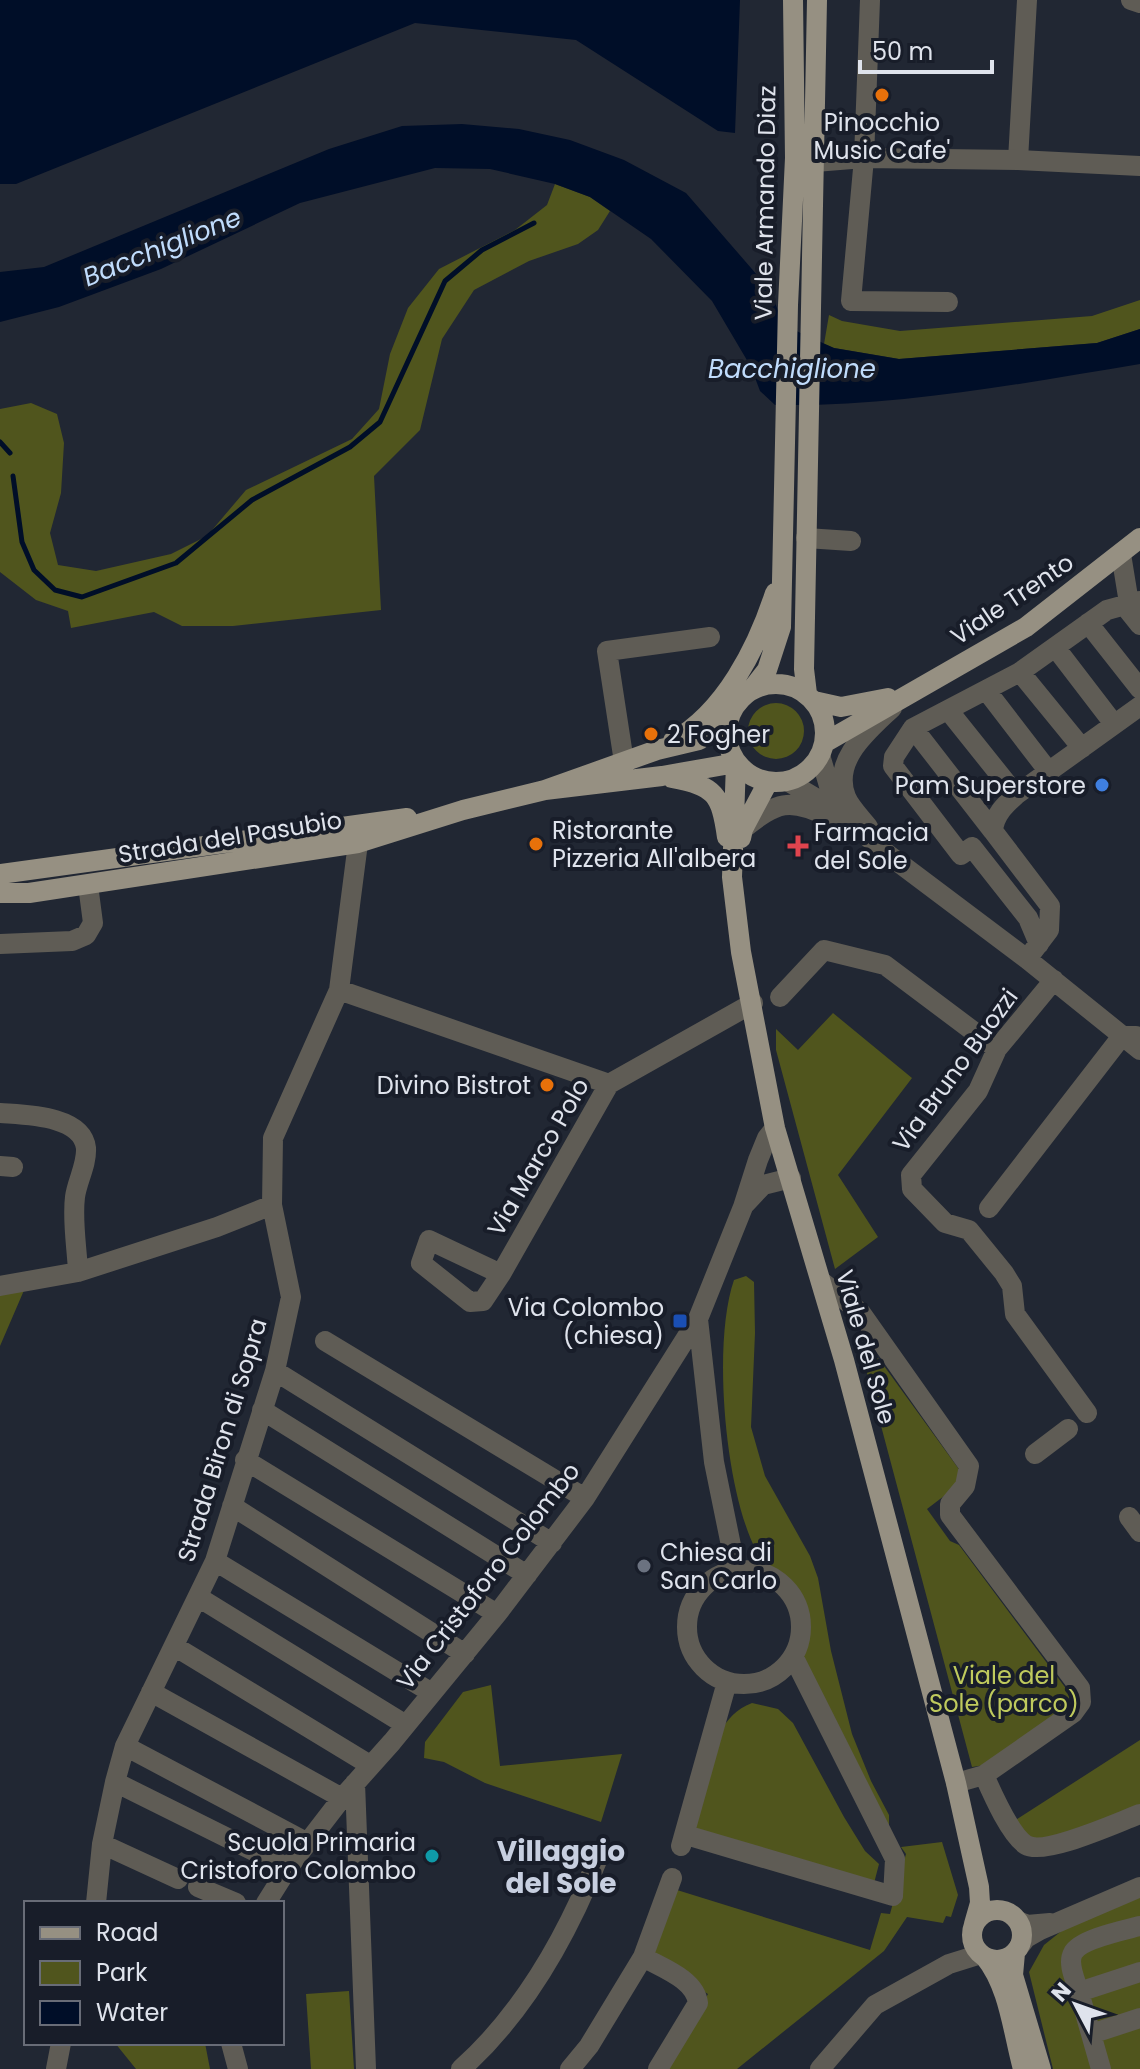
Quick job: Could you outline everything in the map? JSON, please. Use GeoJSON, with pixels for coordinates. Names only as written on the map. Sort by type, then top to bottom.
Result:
{"type":"FeatureCollection","features":[{"type":"Feature","properties":{"kind":"main road","name":"Viale Armando Diaz"},"geometry":{"type":"LineString","coordinates":[[753,688],[767,670],[781,627],[788,305],[795,158],[793,0]]}},
{"type":"Feature","properties":{"kind":"main road","name":"Viale Armando Diaz"},"geometry":{"type":"LineString","coordinates":[[810,697],[804,669],[817,0]]}},
{"type":"Feature","properties":{"kind":"main road","name":"Viale Trento"},"geometry":{"type":"LineString","coordinates":[[822,749],[908,694],[1026,627],[1140,538]]}},
{"type":"Feature","properties":{"kind":"main road"},"geometry":{"type":"LineString","coordinates":[[657,750],[686,734],[733,682],[752,652],[767,619],[785,550]]}},
{"type":"Feature","properties":{"kind":"main road"},"geometry":{"type":"LineString","coordinates":[[734,707],[726,735],[736,763],[756,779],[777,782],[806,772],[822,749],[825,728],[822,713],[810,697],[787,684],[753,688]]}},
{"type":"Feature","properties":{"kind":"main road","name":"Strada del Pasubio"},"geometry":{"type":"LineString","coordinates":[[0,893],[29,893],[88,885],[358,843],[463,810],[545,790],[657,750],[710,735],[753,688]]}},
{"type":"Feature","properties":{"kind":"main road","name":"Viale Trento"},"geometry":{"type":"LineString","coordinates":[[810,697],[841,707],[908,694]]}},
{"type":"Feature","properties":{"kind":"main road","name":"Strada del Pasubio"},"geometry":{"type":"LineString","coordinates":[[545,790],[662,776],[736,763]]}},
{"type":"Feature","properties":{"kind":"main road","name":"Viale del Sole"},"geometry":{"type":"LineString","coordinates":[[736,763],[732,877],[741,952],[775,1128],[821,1281],[956,1783],[979,1887],[978,1944]]}},
{"type":"Feature","properties":{"kind":"main road"},"geometry":{"type":"LineString","coordinates":[[662,776],[695,781],[716,796],[724,823],[732,877]]}},
{"type":"Feature","properties":{"kind":"main road","name":"Viale del Sole"},"geometry":{"type":"LineString","coordinates":[[732,877],[743,829],[777,782]]}},
{"type":"Feature","properties":{"kind":"main road","name":"Strada del Pasubio"},"geometry":{"type":"LineString","coordinates":[[0,874],[463,810]]}},
{"type":"Feature","properties":{"kind":"main road","name":"Viale del Sole"},"geometry":{"type":"LineString","coordinates":[[965,1829],[998,1900],[1014,1916]]}},
{"type":"Feature","properties":{"kind":"main road"},"geometry":{"type":"LineString","coordinates":[[978,1944],[989,1911],[999,1910],[1014,1916],[1022,1934],[1013,1975],[1041,2069]]}},
{"type":"Feature","properties":{"kind":"main road"},"geometry":{"type":"LineString","coordinates":[[978,1944],[1001,1960],[1017,1950]]}},
{"type":"Feature","properties":{"kind":"main road"},"geometry":{"type":"LineString","coordinates":[[978,1944],[1000,1984],[1023,2069]]}},
{"type":"Feature","properties":{"kind":"street"},"geometry":{"type":"LineString","coordinates":[[870,0],[864,158],[851,301],[948,302]]}},
{"type":"Feature","properties":{"kind":"street"},"geometry":{"type":"LineString","coordinates":[[1018,160],[1027,0]]}},
{"type":"Feature","properties":{"kind":"street"},"geometry":{"type":"LineString","coordinates":[[1131,0],[1140,3]]}},
{"type":"Feature","properties":{"kind":"street"},"geometry":{"type":"LineString","coordinates":[[815,162],[864,158],[1018,160],[1140,166]]}},
{"type":"Feature","properties":{"kind":"street"},"geometry":{"type":"LineString","coordinates":[[806,538],[851,541]]}},
{"type":"Feature","properties":{"kind":"street"},"geometry":{"type":"LineString","coordinates":[[1121,554],[1131,603],[1140,625]]}},
{"type":"Feature","properties":{"kind":"street"},"geometry":{"type":"LineString","coordinates":[[1131,603],[1107,610],[1020,672],[913,728],[894,757],[893,766],[961,855],[972,847],[1016,795],[1140,706]]}},
{"type":"Feature","properties":{"kind":"street"},"geometry":{"type":"LineString","coordinates":[[1088,623],[1140,689]]}},
{"type":"Feature","properties":{"kind":"street"},"geometry":{"type":"LineString","coordinates":[[624,762],[607,651],[710,637]]}},
{"type":"Feature","properties":{"kind":"street"},"geometry":{"type":"LineString","coordinates":[[1055,647],[1114,724]]}},
{"type":"Feature","properties":{"kind":"street"},"geometry":{"type":"LineString","coordinates":[[1020,672],[1082,748]]}},
{"type":"Feature","properties":{"kind":"street"},"geometry":{"type":"LineString","coordinates":[[986,690],[1049,772]]}},
{"type":"Feature","properties":{"kind":"street"},"geometry":{"type":"LineString","coordinates":[[890,856],[847,799],[845,768],[861,738],[908,694]]}},
{"type":"Feature","properties":{"kind":"street"},"geometry":{"type":"LineString","coordinates":[[948,710],[1016,795]]}},
{"type":"Feature","properties":{"kind":"street"},"geometry":{"type":"LineString","coordinates":[[913,728],[1050,906],[1049,930],[1033,952]]}},
{"type":"Feature","properties":{"kind":"street"},"geometry":{"type":"LineString","coordinates":[[822,749],[836,810]]}},
{"type":"Feature","properties":{"kind":"street"},"geometry":{"type":"LineString","coordinates":[[777,782],[836,810],[890,856]]}},
{"type":"Feature","properties":{"kind":"street"},"geometry":{"type":"LineString","coordinates":[[743,829],[774,807],[788,803],[799,804],[829,817],[1033,952],[1054,980],[1131,1036],[1140,1050]]}},
{"type":"Feature","properties":{"kind":"street","name":"Strada Biron di Sopra"},"geometry":{"type":"LineString","coordinates":[[96,1901],[102,1844],[125,1746],[215,1561],[275,1371],[291,1297],[272,1205],[273,1138],[339,990],[358,843]]}},
{"type":"Feature","properties":{"kind":"street"},"geometry":{"type":"LineString","coordinates":[[972,847],[1028,918],[1033,952]]}},
{"type":"Feature","properties":{"kind":"street"},"geometry":{"type":"LineString","coordinates":[[0,944],[72,941],[86,935],[93,923],[88,885]]}},
{"type":"Feature","properties":{"kind":"street"},"geometry":{"type":"LineString","coordinates":[[780,997],[824,950],[885,965],[997,1049]]}},
{"type":"Feature","properties":{"kind":"street","name":"Via Bruno Buozzi"},"geometry":{"type":"LineString","coordinates":[[1054,980],[997,1049],[978,1091],[911,1175],[912,1189],[945,1223],[969,1230],[1004,1273],[1012,1286],[1015,1314],[1087,1413]]}},
{"type":"Feature","properties":{"kind":"street"},"geometry":{"type":"LineString","coordinates":[[339,990],[609,1084]]}},
{"type":"Feature","properties":{"kind":"street","name":"Via Marco Polo"},"geometry":{"type":"LineString","coordinates":[[501,1274],[609,1084],[753,1003]]}},
{"type":"Feature","properties":{"kind":"street"},"geometry":{"type":"LineString","coordinates":[[989,1208],[1131,1036]]}},
{"type":"Feature","properties":{"kind":"street"},"geometry":{"type":"LineString","coordinates":[[0,1113],[48,1118],[67,1124],[78,1132],[86,1145],[75,1196],[78,1272]]}},
{"type":"Feature","properties":{"kind":"street","name":"Via Cristoforo Colombo"},"geometry":{"type":"LineString","coordinates":[[267,1901],[288,1868],[348,1790],[465,1654],[585,1498],[698,1319],[743,1207],[758,1160],[775,1128]]}},
{"type":"Feature","properties":{"kind":"street"},"geometry":{"type":"LineString","coordinates":[[743,1207],[763,1185],[791,1178]]}},
{"type":"Feature","properties":{"kind":"street"},"geometry":{"type":"LineString","coordinates":[[0,1286],[78,1272],[217,1227],[272,1205]]}},
{"type":"Feature","properties":{"kind":"street"},"geometry":{"type":"LineString","coordinates":[[821,1281],[861,1313],[969,1466],[965,1486],[950,1504],[950,1515],[1080,1688],[1081,1702],[1073,1713],[984,1775],[956,1783]]}},
{"type":"Feature","properties":{"kind":"street"},"geometry":{"type":"LineString","coordinates":[[698,1319],[714,1462],[736,1570]]}},
{"type":"Feature","properties":{"kind":"street"},"geometry":{"type":"LineString","coordinates":[[325,1341],[585,1498]]}},
{"type":"Feature","properties":{"kind":"street"},"geometry":{"type":"LineString","coordinates":[[275,1371],[552,1543]]}},
{"type":"Feature","properties":{"kind":"street"},"geometry":{"type":"LineString","coordinates":[[262,1410],[527,1575]]}},
{"type":"Feature","properties":{"kind":"street"},"geometry":{"type":"LineString","coordinates":[[1035,1454],[1068,1429]]}},
{"type":"Feature","properties":{"kind":"street"},"geometry":{"type":"LineString","coordinates":[[245,1460],[497,1614]]}},
{"type":"Feature","properties":{"kind":"street"},"geometry":{"type":"LineString","coordinates":[[232,1506],[465,1654]]}},
{"type":"Feature","properties":{"kind":"street"},"geometry":{"type":"LineString","coordinates":[[215,1561],[432,1693]]}},
{"type":"Feature","properties":{"kind":"street"},"geometry":{"type":"LineString","coordinates":[[736,1570],[755,1571],[772,1577],[786,1588],[796,1603],[801,1621],[800,1639],[793,1656],[781,1671],[765,1681],[746,1685],[727,1682],[712,1675],[699,1663],[690,1648],[686,1632],[687,1614],[694,1598],[705,1584],[736,1570]]}},
{"type":"Feature","properties":{"kind":"street"},"geometry":{"type":"LineString","coordinates":[[198,1597],[406,1725]]}},
{"type":"Feature","properties":{"kind":"street"},"geometry":{"type":"LineString","coordinates":[[174,1646],[370,1765]]}},
{"type":"Feature","properties":{"kind":"street"},"geometry":{"type":"LineString","coordinates":[[727,1682],[684,1840],[893,1896],[895,1859],[793,1656]]}},
{"type":"Feature","properties":{"kind":"street"},"geometry":{"type":"LineString","coordinates":[[151,1692],[348,1790],[366,2069]]}},
{"type":"Feature","properties":{"kind":"street"},"geometry":{"type":"LineString","coordinates":[[125,1746],[308,1843]]}},
{"type":"Feature","properties":{"kind":"street"},"geometry":{"type":"LineString","coordinates":[[984,1775],[1014,1832],[1023,1843],[1034,1849],[1053,1846],[1140,1814]]}},
{"type":"Feature","properties":{"kind":"street"},"geometry":{"type":"LineString","coordinates":[[115,1782],[288,1868]]}},
{"type":"Feature","properties":{"kind":"street"},"geometry":{"type":"LineString","coordinates":[[102,1844],[231,1901]]}},
{"type":"Feature","properties":{"kind":"street"},"geometry":{"type":"LineString","coordinates":[[461,2069],[486,2047],[531,1988],[572,1921],[598,1858]]}},
{"type":"Feature","properties":{"kind":"street"},"geometry":{"type":"LineString","coordinates":[[570,2069],[589,2046],[643,1957],[672,1878]]}},
{"type":"Feature","properties":{"kind":"street"},"geometry":{"type":"LineString","coordinates":[[1017,1950],[1032,1934],[1140,1887]]}},
{"type":"Feature","properties":{"kind":"street"},"geometry":{"type":"LineString","coordinates":[[1014,1916],[1027,1925],[1036,1926],[1065,1919]]}},
{"type":"Feature","properties":{"kind":"street"},"geometry":{"type":"LineString","coordinates":[[1101,2069],[1071,1966],[1072,1954],[1081,1945],[1140,1926]]}},
{"type":"Feature","properties":{"kind":"street"},"geometry":{"type":"LineString","coordinates":[[820,2069],[875,2005],[949,1964],[978,1944]]}},
{"type":"Feature","properties":{"kind":"street"},"geometry":{"type":"LineString","coordinates":[[643,1957],[687,1982],[697,1992],[698,2003],[658,2069]]}},
{"type":"Feature","properties":{"kind":"street"},"geometry":{"type":"LineString","coordinates":[[1079,1992],[1140,1972]]}},
{"type":"Feature","properties":{"kind":"street"},"geometry":{"type":"LineString","coordinates":[[1091,2034],[1140,2018]]}},
{"type":"Feature","properties":{"kind":"street"},"geometry":{"type":"LineString","coordinates":[[56,2069],[61,2045]]}},
{"type":"Feature","properties":{"kind":"street"},"geometry":{"type":"LineString","coordinates":[[232,2045],[238,2069]]}},
{"type":"Feature","properties":{"kind":"green space"},"geometry":{"type":"Polygon","coordinates":[[[555,184],[590,197],[610,211],[598,230],[578,244],[529,261],[474,290],[442,339],[420,430],[374,476],[381,610],[233,626],[182,626],[154,612],[71,628],[68,611],[36,600],[0,572],[0,409],[31,403],[57,414],[64,443],[61,493],[50,533],[58,565],[96,571],[171,554],[207,536],[246,490],[352,439],[379,409],[390,354],[408,308],[439,269],[515,230],[547,205],[555,184]]]}},
{"type":"Feature","properties":{"kind":"green space"},"geometry":{"type":"Polygon","coordinates":[[[1140,300],[1140,329],[1097,343],[899,359],[824,344],[829,315],[842,321],[900,331],[1092,316],[1140,300]]]}},
{"type":"Feature","properties":{"kind":"green space"},"geometry":{"type":"Polygon","coordinates":[[[776,703],[796,711],[804,731],[796,751],[776,759],[756,751],[748,731],[756,711],[776,703]]]}},
{"type":"Feature","properties":{"kind":"green space"},"geometry":{"type":"Polygon","coordinates":[[[833,1013],[912,1078],[838,1175],[878,1237],[835,1269],[776,1050],[776,1029],[798,1050],[833,1013]]]}},
{"type":"Feature","properties":{"kind":"green space"},"geometry":{"type":"Polygon","coordinates":[[[746,1276],[754,1282],[751,1427],[765,1476],[810,1556],[818,1578],[831,1651],[852,1734],[889,1815],[889,1827],[802,1656],[809,1617],[761,1559],[745,1524],[736,1492],[725,1416],[724,1340],[727,1307],[734,1280],[746,1276]]]}},
{"type":"Feature","properties":{"kind":"green space"},"geometry":{"type":"Polygon","coordinates":[[[25,1288],[0,1346],[0,1293],[25,1288]]]}},
{"type":"Feature","properties":{"kind":"green space","name":"Viale del Sole (parco)"},"geometry":{"type":"Polygon","coordinates":[[[860,1347],[879,1359],[961,1472],[961,1483],[927,1509],[950,1541],[959,1545],[1070,1694],[1066,1711],[985,1765],[972,1767],[860,1347]]]}},
{"type":"Feature","properties":{"kind":"green space"},"geometry":{"type":"Polygon","coordinates":[[[491,1685],[500,1766],[622,1754],[601,1822],[485,1783],[444,1762],[424,1758],[425,1742],[463,1692],[491,1685]]]}},
{"type":"Feature","properties":{"kind":"green space"},"geometry":{"type":"Polygon","coordinates":[[[752,1703],[778,1709],[793,1723],[844,1817],[865,1851],[879,1864],[872,1891],[693,1836],[719,1733],[733,1715],[752,1703]]]}},
{"type":"Feature","properties":{"kind":"green space"},"geometry":{"type":"Polygon","coordinates":[[[1140,1740],[1140,1817],[1037,1853],[1011,1823],[1140,1740]]]}},
{"type":"Feature","properties":{"kind":"green space"},"geometry":{"type":"Polygon","coordinates":[[[942,1842],[958,1895],[951,1917],[946,1916],[943,1923],[907,1917],[884,1951],[737,2069],[666,2069],[708,1994],[645,1958],[677,1890],[870,1950],[881,1913],[890,1914],[906,1854],[901,1847],[942,1842]]]}},
{"type":"Feature","properties":{"kind":"green space"},"geometry":{"type":"Polygon","coordinates":[[[1140,1897],[1140,2069],[1053,2069],[1029,1972],[1044,1945],[1064,1929],[1140,1897]]]}},
{"type":"Feature","properties":{"kind":"green space"},"geometry":{"type":"Polygon","coordinates":[[[349,1991],[354,2069],[311,2069],[306,1994],[349,1991]]]}},
{"type":"Feature","properties":{"kind":"green space"},"geometry":{"type":"Polygon","coordinates":[[[117,2045],[205,2045],[210,2069],[136,2069],[117,2045]]]}},
{"type":"Feature","properties":{"kind":"water"},"geometry":{"type":"Polygon","coordinates":[[[0,0],[740,0],[735,133],[718,131],[576,40],[415,23],[16,184],[0,184],[0,0]]]}},
{"type":"Feature","properties":{"kind":"water","name":"Bacchiglione"},"geometry":{"type":"Polygon","coordinates":[[[462,124],[519,129],[570,140],[624,160],[686,193],[771,291],[783,325],[834,348],[899,359],[1097,343],[1140,329],[1140,364],[912,398],[775,405],[760,391],[751,367],[712,301],[651,239],[590,197],[555,184],[490,169],[435,168],[300,203],[161,269],[59,307],[0,322],[0,272],[44,267],[329,149],[402,126],[462,124]]]}},
{"type":"Feature","properties":{"kind":"waterway"},"geometry":{"type":"LineString","coordinates":[[13,476],[22,542],[34,570],[55,590],[82,597],[176,563],[252,500],[350,447],[380,422],[445,281],[482,250],[534,223]]}},
{"type":"Feature","properties":{"kind":"waterway"},"geometry":{"type":"LineString","coordinates":[[0,442],[10,453]]}},
{"type":"Feature","properties":{"kind":"place","name":"Pinocchio Music Cafe'"},"geometry":{"type":"Point","coordinates":[882,95]}},
{"type":"Feature","properties":{"kind":"place","name":"2 Fogher"},"geometry":{"type":"Point","coordinates":[651,734]}},
{"type":"Feature","properties":{"kind":"place","name":"Pam Superstore"},"geometry":{"type":"Point","coordinates":[1102,785]}},
{"type":"Feature","properties":{"kind":"place","name":"Ristorante Pizzeria All'albera"},"geometry":{"type":"Point","coordinates":[536,844]}},
{"type":"Feature","properties":{"kind":"place","name":"Farmacia del Sole"},"geometry":{"type":"Point","coordinates":[798,846]}},
{"type":"Feature","properties":{"kind":"place","name":"Divino Bistrot"},"geometry":{"type":"Point","coordinates":[547,1085]}},
{"type":"Feature","properties":{"kind":"place","name":"Via Colombo (chiesa)"},"geometry":{"type":"Point","coordinates":[680,1321]}},
{"type":"Feature","properties":{"kind":"place","name":"Chiesa di San Carlo"},"geometry":{"type":"Point","coordinates":[644,1566]}},
{"type":"Feature","properties":{"kind":"place","name":"Scuola Primaria Cristoforo Colombo"},"geometry":{"type":"Point","coordinates":[432,1856]}},
{"type":"Feature","properties":{"kind":"district","name":"Villaggio del Sole"},"geometry":{"type":"Point","coordinates":[561,1867]}}]}
